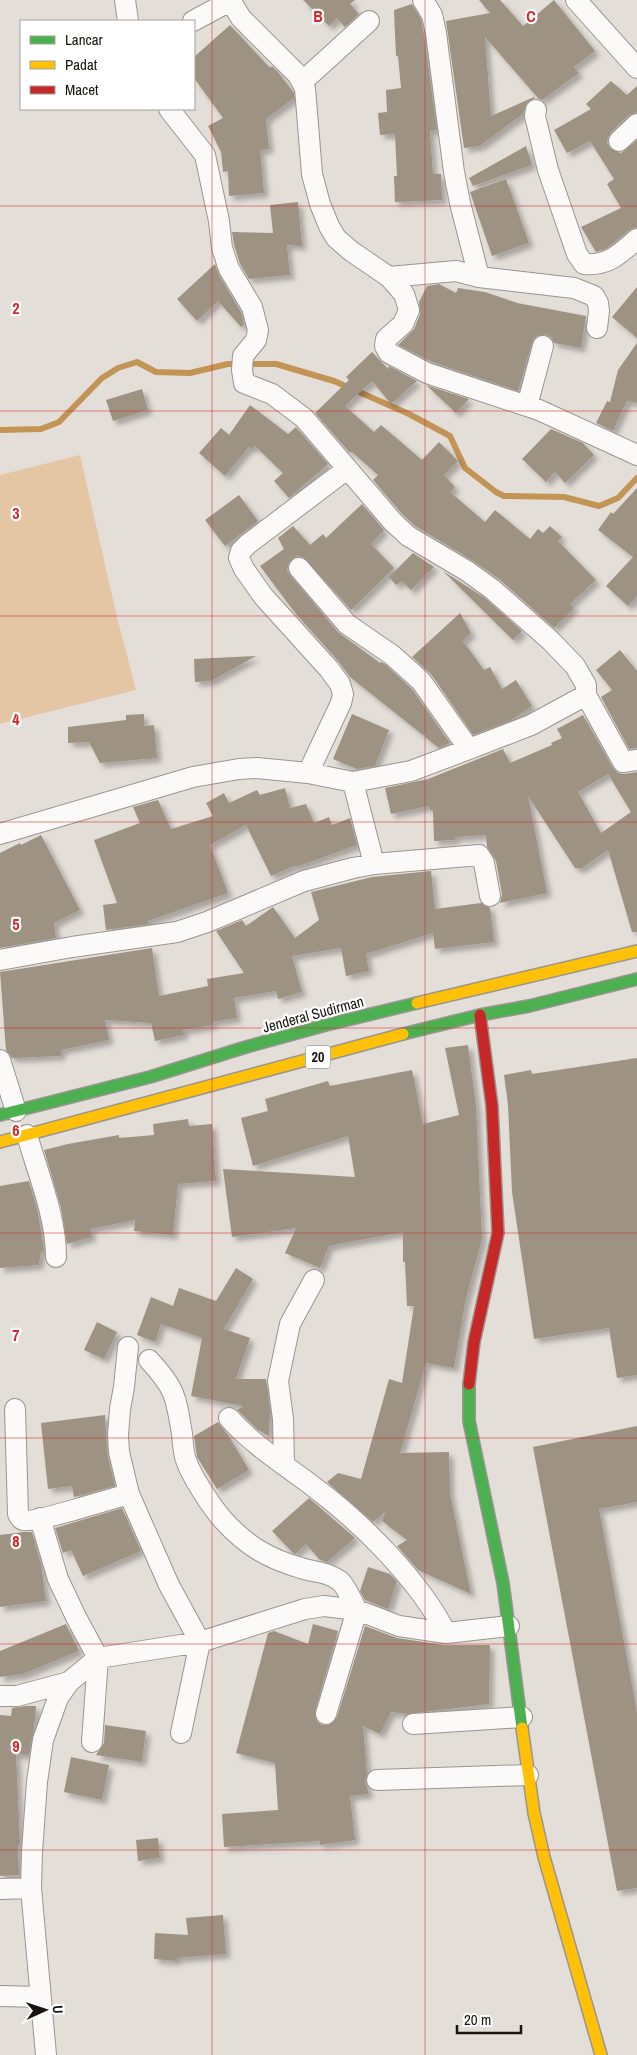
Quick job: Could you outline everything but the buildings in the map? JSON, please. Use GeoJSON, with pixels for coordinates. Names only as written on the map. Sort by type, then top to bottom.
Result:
{"type":"FeatureCollection","features":[{"type":"Feature","properties":{"kind":"main road","name":"Jenderal Sudirman"},"geometry":{"type":"LineString","coordinates":[[8,1113],[150,1077],[246,1047],[326,1025],[637,951]]}},
{"type":"Feature","properties":{"kind":"main road","name":"20"},"geometry":{"type":"LineString","coordinates":[[0,1142],[480,1014],[529,1006],[637,979]]}},
{"type":"Feature","properties":{"kind":"main road"},"geometry":{"type":"LineString","coordinates":[[480,1014],[492,1106],[498,1233],[497,1250],[479,1314],[470,1365],[469,1421],[503,1583],[522,1717],[528,1775],[544,1857],[601,2055]]}},
{"type":"Feature","properties":{"kind":"street"},"geometry":{"type":"LineString","coordinates":[[125,0],[128,20]]}},
{"type":"Feature","properties":{"kind":"street"},"geometry":{"type":"LineString","coordinates":[[423,0],[432,15],[436,33],[454,172],[479,277]]}},
{"type":"Feature","properties":{"kind":"street"},"geometry":{"type":"LineString","coordinates":[[576,0],[637,68]]}},
{"type":"Feature","properties":{"kind":"street"},"geometry":{"type":"LineString","coordinates":[[195,20],[231,1],[241,18],[298,75],[305,88],[312,174],[320,204],[329,226],[336,238],[351,251],[389,277],[404,294],[409,310],[404,324],[386,339],[385,346],[389,353],[427,372],[528,406],[637,454]]}},
{"type":"Feature","properties":{"kind":"street"},"geometry":{"type":"LineString","coordinates":[[302,82],[369,21]]}},
{"type":"Feature","properties":{"kind":"street"},"geometry":{"type":"LineString","coordinates":[[170,110],[205,155],[216,204],[222,248],[229,269],[252,306],[258,330],[256,340],[242,363],[244,383],[272,394],[304,418],[393,522],[408,536],[492,589],[563,652],[575,666],[586,685],[586,695],[623,762],[637,760]]}},
{"type":"Feature","properties":{"kind":"street"},"geometry":{"type":"LineString","coordinates":[[536,110],[535,116],[548,170],[577,254],[584,264],[595,265],[605,263],[637,239]]}},
{"type":"Feature","properties":{"kind":"street"},"geometry":{"type":"LineString","coordinates":[[619,141],[637,124]]}},
{"type":"Feature","properties":{"kind":"street"},"geometry":{"type":"LineString","coordinates":[[389,277],[456,270],[479,277],[574,288],[594,296],[600,311],[597,328]]}},
{"type":"Feature","properties":{"kind":"street"},"geometry":{"type":"LineString","coordinates":[[528,406],[543,346]]}},
{"type":"Feature","properties":{"kind":"street"},"geometry":{"type":"LineString","coordinates":[[308,773],[341,703],[343,694],[340,684],[329,669],[263,596],[244,570],[239,558],[241,551],[248,544],[347,469]]}},
{"type":"Feature","properties":{"kind":"street"},"geometry":{"type":"LineString","coordinates":[[299,568],[347,624],[392,655],[422,681],[469,750]]}},
{"type":"Feature","properties":{"kind":"street"},"geometry":{"type":"LineString","coordinates":[[0,834],[157,787],[218,772],[257,768],[308,773],[353,782],[411,770],[532,725],[552,712],[573,704],[586,695]]}},
{"type":"Feature","properties":{"kind":"street"},"geometry":{"type":"LineString","coordinates":[[353,782],[374,864]]}},
{"type":"Feature","properties":{"kind":"street"},"geometry":{"type":"LineString","coordinates":[[0,960],[72,947],[178,932],[207,922],[304,881],[374,864],[479,855],[484,863],[490,896]]}},
{"type":"Feature","properties":{"kind":"street"},"geometry":{"type":"LineString","coordinates":[[0,1060],[8,1113]]}},
{"type":"Feature","properties":{"kind":"street"},"geometry":{"type":"LineString","coordinates":[[27,1135],[52,1221],[56,1241],[56,1256]]}},
{"type":"Feature","properties":{"kind":"street"},"geometry":{"type":"LineString","coordinates":[[284,1465],[283,1419],[278,1381],[290,1324],[314,1280]]}},
{"type":"Feature","properties":{"kind":"street"},"geometry":{"type":"LineString","coordinates":[[128,1347],[118,1435],[119,1452],[129,1494],[169,1585],[200,1642],[181,1733]]}},
{"type":"Feature","properties":{"kind":"street"},"geometry":{"type":"LineString","coordinates":[[149,1360],[167,1380],[173,1391],[178,1406],[186,1461],[201,1489],[223,1520],[249,1546],[276,1560],[303,1569],[324,1572],[342,1582],[357,1610],[326,1714]]}},
{"type":"Feature","properties":{"kind":"street"},"geometry":{"type":"LineString","coordinates":[[15,1409],[18,1514],[21,1519],[40,1518],[129,1494]]}},
{"type":"Feature","properties":{"kind":"street"},"geometry":{"type":"LineString","coordinates":[[229,1418],[246,1437],[316,1488],[379,1546],[411,1579],[436,1614],[446,1633]]}},
{"type":"Feature","properties":{"kind":"street"},"geometry":{"type":"LineString","coordinates":[[40,1518],[58,1579],[98,1658],[92,1742]]}},
{"type":"Feature","properties":{"kind":"street"},"geometry":{"type":"LineString","coordinates":[[46,2055],[31,1888],[37,1782],[43,1740],[58,1698],[69,1682],[98,1658],[200,1642],[305,1609],[324,1606],[357,1610],[399,1626],[446,1633],[509,1626]]}},
{"type":"Feature","properties":{"kind":"street"},"geometry":{"type":"LineString","coordinates":[[0,1696],[17,1696],[69,1682]]}},
{"type":"Feature","properties":{"kind":"street"},"geometry":{"type":"LineString","coordinates":[[413,1724],[522,1717]]}},
{"type":"Feature","properties":{"kind":"street"},"geometry":{"type":"LineString","coordinates":[[377,1780],[528,1775]]}},
{"type":"Feature","properties":{"kind":"street"},"geometry":{"type":"LineString","coordinates":[[0,1889],[31,1888]]}},
{"type":"Feature","properties":{"kind":"street"},"geometry":{"type":"LineString","coordinates":[[0,1996],[41,1997]]}},
{"type":"Feature","properties":{"kind":"shaded area"},"geometry":{"type":"Polygon","coordinates":[[[80,455],[117,617],[136,690],[0,724],[0,475],[80,455]]]}},
{"type":"Feature","properties":{"kind":"waterway"},"geometry":{"type":"LineString","coordinates":[[0,430],[41,429],[59,422],[102,378],[118,368],[137,362],[156,372],[190,373],[228,364],[276,364],[334,381],[409,414],[450,436],[465,468],[504,496],[564,497],[599,506],[618,498],[637,478]]}},
{"type":"Feature","properties":{"kind":"traffic: fast"},"geometry":{"type":"LineString","coordinates":[[403,1034],[480,1015],[529,1006],[637,979]]}},
{"type":"Feature","properties":{"kind":"traffic: fast"},"geometry":{"type":"LineString","coordinates":[[0,1115],[150,1077],[246,1047],[326,1025],[417,1003]]}},
{"type":"Feature","properties":{"kind":"traffic: fast"},"geometry":{"type":"LineString","coordinates":[[469,1384],[469,1421],[503,1583],[522,1728]]}},
{"type":"Feature","properties":{"kind":"traffic: slow"},"geometry":{"type":"LineString","coordinates":[[417,1003],[637,951]]}},
{"type":"Feature","properties":{"kind":"traffic: slow"},"geometry":{"type":"LineString","coordinates":[[0,1142],[403,1034]]}},
{"type":"Feature","properties":{"kind":"traffic: slow"},"geometry":{"type":"LineString","coordinates":[[522,1728],[534,1813],[544,1857],[601,2055]]}},
{"type":"Feature","properties":{"kind":"traffic: jam"},"geometry":{"type":"LineString","coordinates":[[469,1384],[474,1342],[498,1233],[492,1106],[480,1015]]}}]}
